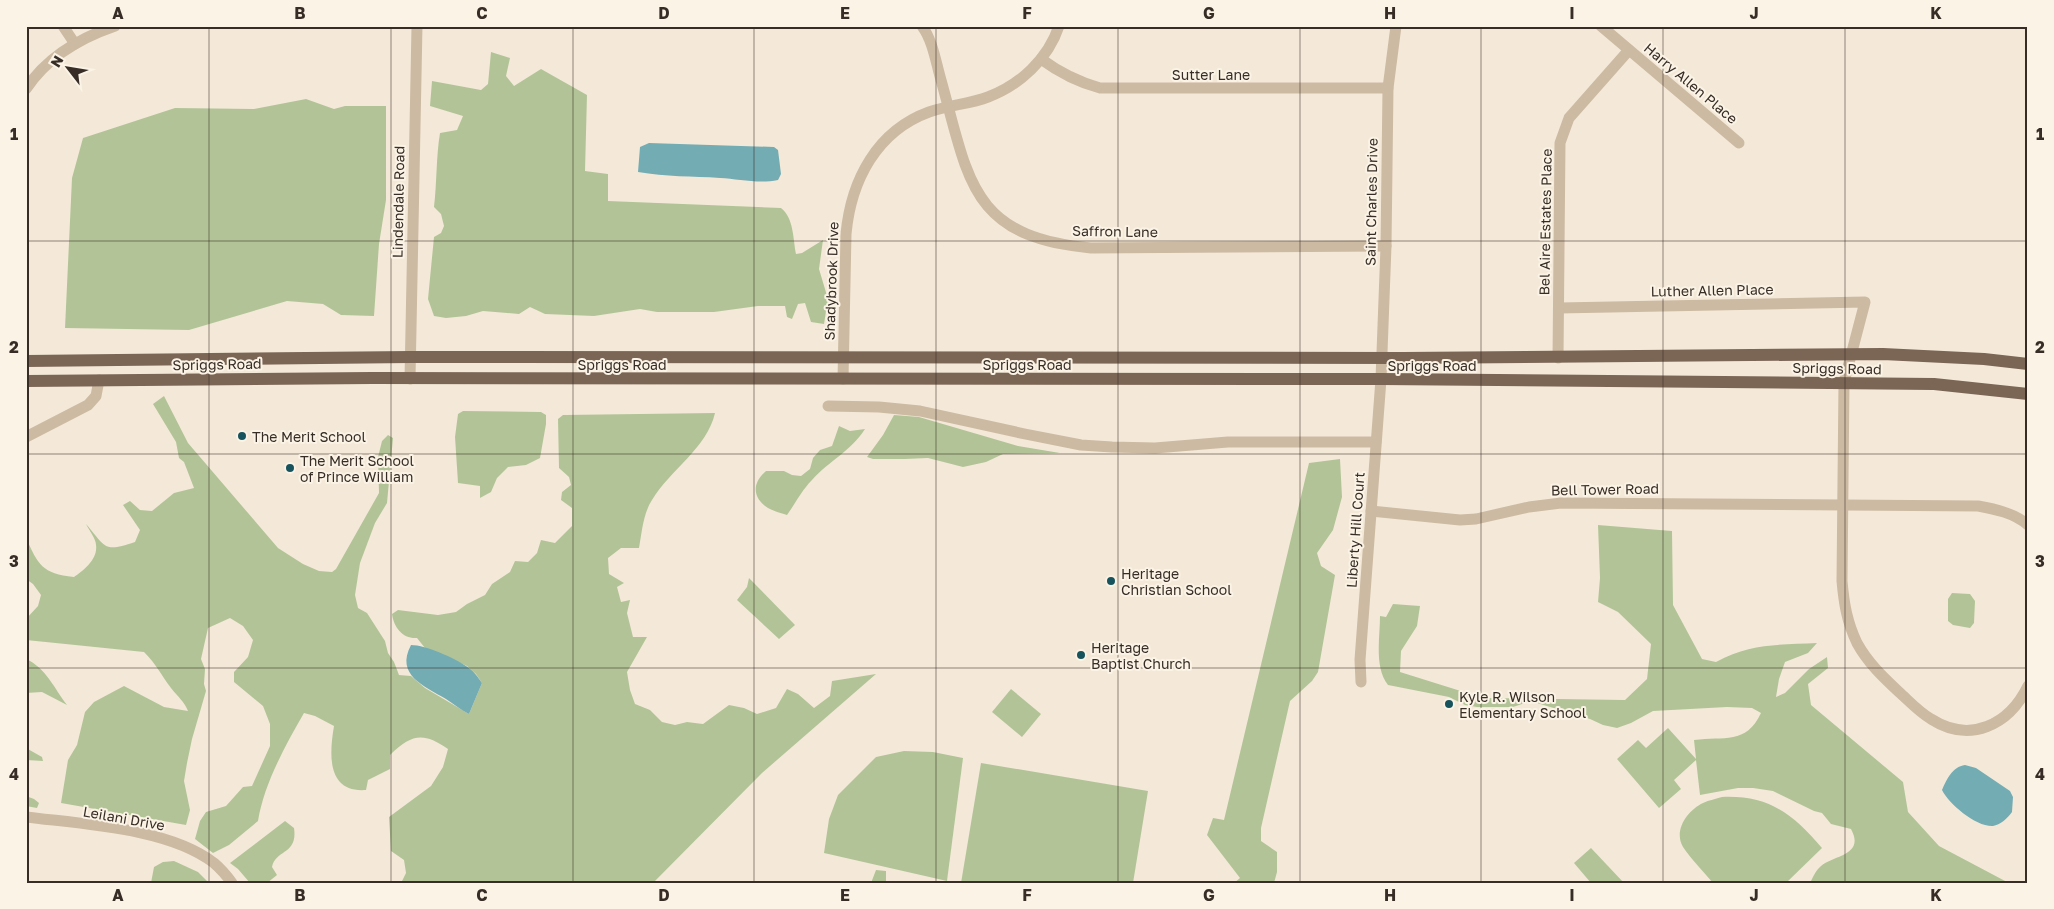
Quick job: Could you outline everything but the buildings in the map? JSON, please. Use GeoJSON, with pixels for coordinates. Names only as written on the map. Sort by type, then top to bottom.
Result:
{"type":"FeatureCollection","features":[{"type":"Feature","properties":{"kind":"main road","name":"Spriggs Road"},"geometry":{"type":"LineString","coordinates":[[26,361],[410,357],[1558,358],[1918,355],[2028,364]]}},
{"type":"Feature","properties":{"kind":"main road","name":"Spriggs Road"},"geometry":{"type":"LineString","coordinates":[[26,381],[1381,379],[1844,382],[1934,384],[2028,394]]}},
{"type":"Feature","properties":{"kind":"street"},"geometry":{"type":"LineString","coordinates":[[63,26],[75,44]]}},
{"type":"Feature","properties":{"kind":"street"},"geometry":{"type":"LineString","coordinates":[[26,89],[44,67],[75,44],[115,26]]}},
{"type":"Feature","properties":{"kind":"street","name":"Lindendale Road"},"geometry":{"type":"LineString","coordinates":[[410,379],[417,26]]}},
{"type":"Feature","properties":{"kind":"street","name":"Saffron Lane"},"geometry":{"type":"LineString","coordinates":[[922,26],[927,35],[965,167],[983,200],[994,213],[1006,223],[1038,239],[1054,244],[1091,248],[1386,246]]}},
{"type":"Feature","properties":{"kind":"street","name":"Shadybrook Drive"},"geometry":{"type":"LineString","coordinates":[[843,379],[846,234],[853,194],[868,161],[892,134],[908,122],[948,106],[987,98],[1004,90],[1020,79],[1042,59],[1059,26]]}},
{"type":"Feature","properties":{"kind":"street","name":"Saint Charles Drive"},"geometry":{"type":"LineString","coordinates":[[1381,379],[1386,246],[1388,88],[1396,26]]}},
{"type":"Feature","properties":{"kind":"street","name":"Harry Allen Place"},"geometry":{"type":"LineString","coordinates":[[1600,26],[1739,143]]}},
{"type":"Feature","properties":{"kind":"street","name":"Bel Aire Estates Place"},"geometry":{"type":"LineString","coordinates":[[1558,358],[1559,160],[1562,137],[1569,118],[1629,50]]}},
{"type":"Feature","properties":{"kind":"street","name":"Sutter Lane"},"geometry":{"type":"LineString","coordinates":[[1042,59],[1060,73],[1074,80],[1100,88],[1388,88]]}},
{"type":"Feature","properties":{"kind":"street","name":"Luther Allen Place"},"geometry":{"type":"LineString","coordinates":[[1559,308],[1865,302],[1852,355]]}},
{"type":"Feature","properties":{"kind":"street"},"geometry":{"type":"LineString","coordinates":[[1852,355],[1844,382],[1842,505],[1844,608],[1858,644],[1868,662],[1931,719],[1955,729],[1978,729],[1999,721],[2018,705],[2028,686]]}},
{"type":"Feature","properties":{"kind":"street","name":"Liberty Hill Court"},"geometry":{"type":"LineString","coordinates":[[1362,682],[1360,660],[1381,379]]}},
{"type":"Feature","properties":{"kind":"street"},"geometry":{"type":"LineString","coordinates":[[26,437],[92,401],[96,396],[99,380]]}},
{"type":"Feature","properties":{"kind":"street"},"geometry":{"type":"LineString","coordinates":[[828,406],[879,407],[920,411],[1025,434],[1081,444],[1112,447],[1155,448],[1228,442],[1376,442]]}},
{"type":"Feature","properties":{"kind":"street","name":"Bell Tower Road"},"geometry":{"type":"LineString","coordinates":[[1371,511],[1460,520],[1476,519],[1529,507],[1561,503],[1978,506],[2017,517],[2028,524]]}},
{"type":"Feature","properties":{"kind":"street","name":"Leilani Drive"},"geometry":{"type":"LineString","coordinates":[[26,817],[140,833],[162,839],[188,848],[200,855],[214,864],[232,883]]}},
{"type":"Feature","properties":{"kind":"green space"},"geometry":{"type":"Polygon","coordinates":[[[491,52],[510,58],[506,76],[514,86],[541,69],[587,95],[585,171],[608,174],[608,201],[781,208],[791,223],[796,254],[802,253],[823,240],[819,269],[828,299],[824,324],[811,322],[805,303],[798,304],[792,319],[787,317],[785,306],[758,306],[714,312],[657,312],[640,309],[594,316],[545,314],[530,307],[519,314],[483,311],[466,316],[446,318],[434,316],[428,299],[434,237],[441,233],[444,226],[441,214],[434,207],[440,133],[457,130],[463,116],[430,106],[432,81],[481,90],[488,84],[491,52]]]}},
{"type":"Feature","properties":{"kind":"green space"},"geometry":{"type":"Polygon","coordinates":[[[306,99],[334,109],[345,106],[386,106],[386,200],[379,244],[374,316],[341,315],[323,304],[287,301],[189,330],[65,328],[72,178],[83,138],[175,108],[254,109],[306,99]]]}},
{"type":"Feature","properties":{"kind":"green space"},"geometry":{"type":"Polygon","coordinates":[[[164,396],[188,443],[278,548],[303,564],[319,571],[332,572],[336,569],[379,493],[378,457],[382,441],[388,435],[393,438],[387,503],[375,523],[360,563],[355,595],[358,608],[367,613],[385,641],[388,653],[399,675],[411,676],[425,688],[469,714],[482,683],[476,674],[467,666],[425,648],[417,638],[403,635],[397,628],[392,614],[398,610],[438,615],[456,612],[485,595],[492,584],[510,572],[515,561],[528,562],[537,553],[541,540],[555,543],[572,526],[572,508],[561,500],[562,492],[571,485],[569,477],[559,468],[558,419],[563,415],[715,413],[711,426],[704,437],[668,479],[649,505],[639,548],[621,548],[608,558],[609,574],[624,583],[617,587],[621,602],[630,600],[627,613],[633,637],[647,637],[627,672],[635,704],[650,710],[662,722],[675,725],[687,722],[703,724],[729,705],[744,708],[757,714],[776,708],[787,689],[798,694],[814,708],[830,696],[832,681],[876,674],[762,773],[653,883],[401,883],[406,873],[404,860],[391,851],[389,817],[431,786],[443,767],[448,749],[424,738],[411,739],[390,755],[390,769],[368,780],[366,790],[353,789],[337,779],[334,770],[331,749],[334,726],[315,716],[304,713],[270,779],[258,821],[229,845],[213,853],[195,839],[200,821],[206,812],[226,806],[243,787],[252,786],[270,746],[270,724],[263,706],[234,682],[234,672],[248,657],[253,640],[243,626],[230,618],[208,628],[201,659],[205,669],[204,684],[206,691],[192,739],[184,781],[190,810],[186,825],[61,803],[68,760],[77,745],[85,712],[94,702],[124,686],[164,707],[188,711],[144,652],[26,640],[26,619],[38,606],[41,595],[33,584],[26,579],[26,538],[42,566],[63,576],[74,577],[90,564],[95,555],[95,540],[86,524],[106,546],[117,547],[135,542],[140,530],[123,505],[130,501],[140,510],[152,511],[174,493],[194,488],[184,462],[179,458],[176,442],[153,404],[164,396]]]}},
{"type":"Feature","properties":{"kind":"green space"},"geometry":{"type":"Polygon","coordinates":[[[463,411],[541,412],[546,415],[540,458],[526,465],[508,467],[497,478],[491,492],[480,498],[480,486],[458,483],[455,437],[458,414],[463,411]]]}},
{"type":"Feature","properties":{"kind":"green space"},"geometry":{"type":"Polygon","coordinates":[[[894,415],[919,417],[1018,446],[1060,453],[1003,454],[986,462],[963,467],[928,458],[873,459],[867,457],[883,435],[894,415]]]}},
{"type":"Feature","properties":{"kind":"green space"},"geometry":{"type":"Polygon","coordinates":[[[839,426],[850,431],[865,429],[847,450],[808,484],[787,515],[762,504],[756,494],[756,485],[762,475],[766,471],[784,471],[792,475],[801,476],[810,469],[813,458],[820,450],[832,446],[839,426]]]}},
{"type":"Feature","properties":{"kind":"green space"},"geometry":{"type":"Polygon","coordinates":[[[1340,459],[1342,497],[1333,530],[1317,553],[1321,566],[1335,575],[1318,672],[1312,681],[1290,701],[1261,828],[1261,841],[1277,852],[1277,872],[1274,883],[1234,883],[1240,878],[1207,835],[1213,818],[1224,820],[1309,463],[1340,459]]]}},
{"type":"Feature","properties":{"kind":"green space"},"geometry":{"type":"Polygon","coordinates":[[[1598,525],[1672,531],[1673,605],[1702,659],[1716,662],[1753,648],[1817,643],[1808,653],[1785,662],[1779,679],[1776,697],[1785,693],[1809,669],[1827,657],[1828,668],[1808,684],[1811,705],[1903,782],[1908,812],[1939,846],[2007,882],[1810,883],[1821,866],[1851,849],[1854,844],[1854,838],[1851,829],[1831,824],[1822,813],[1773,791],[1738,788],[1700,795],[1696,760],[1674,780],[1681,789],[1659,808],[1617,759],[1638,740],[1646,748],[1668,728],[1696,759],[1694,740],[1741,735],[1755,723],[1761,713],[1752,708],[1727,707],[1653,711],[1617,728],[1537,703],[1525,703],[1513,707],[1477,707],[1465,705],[1449,697],[1388,685],[1379,661],[1380,616],[1386,617],[1393,604],[1420,606],[1417,626],[1401,651],[1400,672],[1483,698],[1625,700],[1647,679],[1651,644],[1618,612],[1598,602],[1600,578],[1598,525]]]}},
{"type":"Feature","properties":{"kind":"green space"},"geometry":{"type":"Polygon","coordinates":[[[749,578],[795,625],[779,639],[737,600],[747,587],[749,578]]]}},
{"type":"Feature","properties":{"kind":"green space"},"geometry":{"type":"Polygon","coordinates":[[[1952,593],[1970,594],[1975,601],[1974,623],[1970,628],[1953,625],[1948,621],[1948,599],[1952,593]]]}},
{"type":"Feature","properties":{"kind":"green space"},"geometry":{"type":"Polygon","coordinates":[[[26,659],[44,673],[67,705],[42,692],[26,693],[26,659]]]}},
{"type":"Feature","properties":{"kind":"green space"},"geometry":{"type":"Polygon","coordinates":[[[1011,689],[1041,714],[1022,737],[992,712],[1011,689]]]}},
{"type":"Feature","properties":{"kind":"green space"},"geometry":{"type":"Polygon","coordinates":[[[26,748],[42,757],[43,761],[26,760],[26,748]]]}},
{"type":"Feature","properties":{"kind":"green space"},"geometry":{"type":"Polygon","coordinates":[[[904,751],[933,752],[963,758],[947,881],[824,853],[829,819],[838,795],[876,757],[904,751]]]}},
{"type":"Feature","properties":{"kind":"green space"},"geometry":{"type":"Polygon","coordinates":[[[981,763],[1148,791],[1133,883],[961,883],[981,763]]]}},
{"type":"Feature","properties":{"kind":"green space"},"geometry":{"type":"Polygon","coordinates":[[[26,796],[39,803],[37,808],[26,806],[26,796]]]}},
{"type":"Feature","properties":{"kind":"green space"},"geometry":{"type":"Polygon","coordinates":[[[1722,797],[1753,799],[1779,809],[1801,825],[1822,848],[1786,883],[1713,883],[1683,847],[1680,841],[1680,834],[1684,821],[1692,810],[1705,802],[1722,797]]]}},
{"type":"Feature","properties":{"kind":"green space"},"geometry":{"type":"Polygon","coordinates":[[[285,821],[294,828],[294,837],[290,847],[274,861],[272,867],[277,875],[267,883],[250,883],[230,863],[285,821]]]}},
{"type":"Feature","properties":{"kind":"green space"},"geometry":{"type":"Polygon","coordinates":[[[1591,848],[1624,883],[1591,883],[1574,863],[1591,848]]]}},
{"type":"Feature","properties":{"kind":"green space"},"geometry":{"type":"Polygon","coordinates":[[[174,861],[198,872],[209,883],[151,883],[154,867],[163,862],[174,861]]]}},
{"type":"Feature","properties":{"kind":"green space"},"geometry":{"type":"Polygon","coordinates":[[[876,870],[886,871],[886,882],[888,883],[871,883],[876,870]]]}},
{"type":"Feature","properties":{"kind":"water"},"geometry":{"type":"Polygon","coordinates":[[[649,143],[774,147],[778,150],[781,174],[778,180],[763,182],[669,176],[638,172],[640,147],[649,143]]]}},
{"type":"Feature","properties":{"kind":"water"},"geometry":{"type":"Polygon","coordinates":[[[411,645],[424,647],[447,656],[466,666],[475,674],[482,683],[469,714],[414,678],[409,672],[407,664],[407,655],[411,645]]]}},
{"type":"Feature","properties":{"kind":"water"},"geometry":{"type":"Polygon","coordinates":[[[1965,765],[1976,768],[2010,791],[2013,797],[2012,812],[2001,823],[1993,826],[1971,819],[1951,802],[1942,790],[1953,771],[1965,765]]]}},
{"type":"Feature","properties":{"kind":"place","name":"The Merit School"},"geometry":{"type":"Point","coordinates":[242,436]}},
{"type":"Feature","properties":{"kind":"place","name":"The Merit School of Prince William"},"geometry":{"type":"Point","coordinates":[290,468]}},
{"type":"Feature","properties":{"kind":"place","name":"Heritage Christian School"},"geometry":{"type":"Point","coordinates":[1111,581]}},
{"type":"Feature","properties":{"kind":"place","name":"Heritage Baptist Church"},"geometry":{"type":"Point","coordinates":[1081,655]}},
{"type":"Feature","properties":{"kind":"place","name":"Kyle R. Wilson Elementary School"},"geometry":{"type":"Point","coordinates":[1449,704]}}]}
